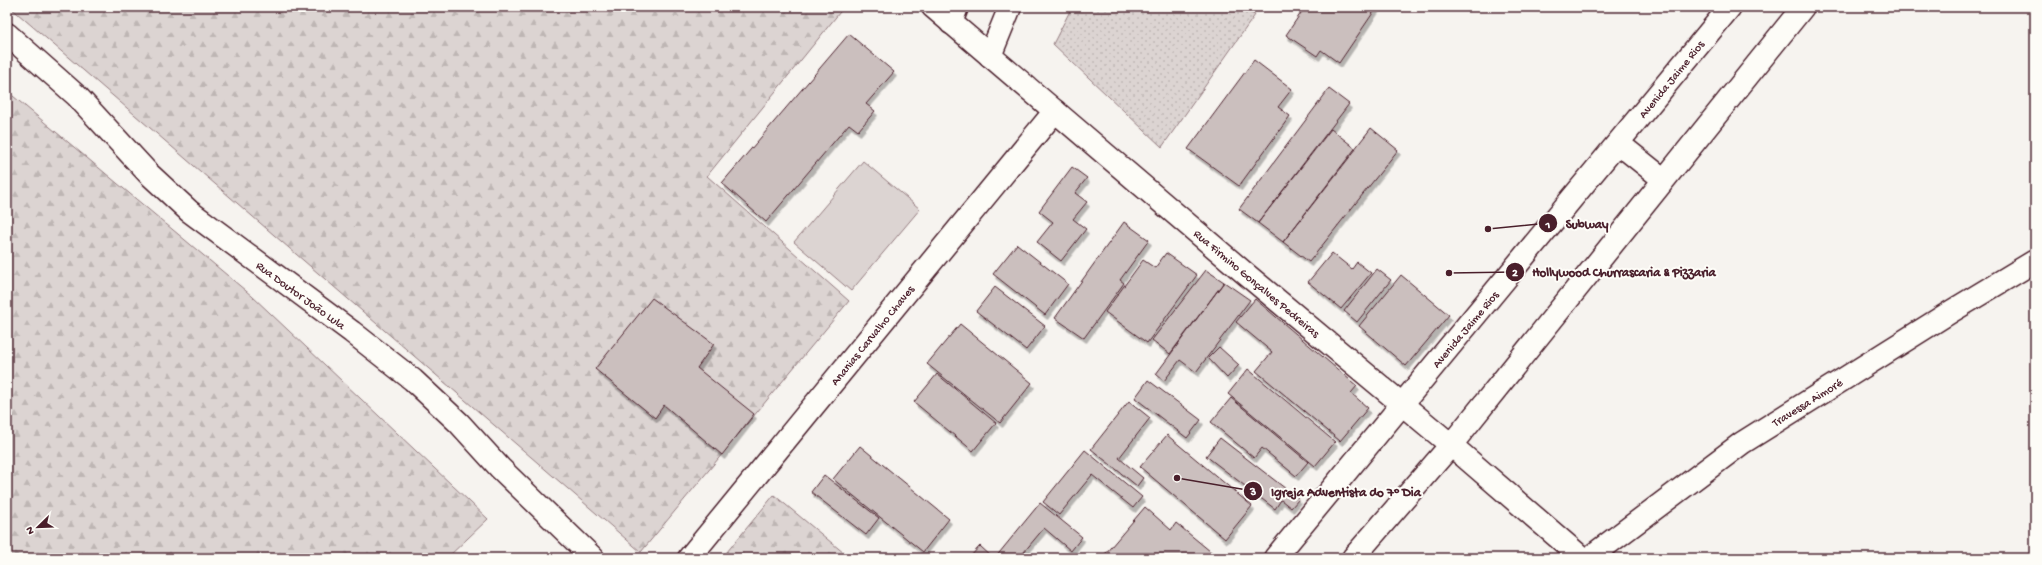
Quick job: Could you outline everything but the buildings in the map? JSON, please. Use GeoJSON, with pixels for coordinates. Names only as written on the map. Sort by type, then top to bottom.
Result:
{"type":"FeatureCollection","features":[{"type":"Feature","properties":{"kind":"street","name":"Rua Firmino Gonçalves Pedreiras"},"geometry":{"type":"LineString","coordinates":[[933,7],[954,15],[990,56],[1247,275],[1451,444],[1582,558]]}},
{"type":"Feature","properties":{"kind":"street"},"geometry":{"type":"LineString","coordinates":[[990,56],[1010,7]]}},
{"type":"Feature","properties":{"kind":"street","name":"Avenida Jaime Rios"},"geometry":{"type":"LineString","coordinates":[[1275,558],[1730,7]]}},
{"type":"Feature","properties":{"kind":"street"},"geometry":{"type":"LineString","coordinates":[[1353,558],[1451,444],[1803,7]]}},
{"type":"Feature","properties":{"kind":"street","name":"Rua Doutor João Lula"},"geometry":{"type":"LineString","coordinates":[[7,34],[77,96],[148,173],[189,211],[352,332],[413,380],[459,423],[500,468],[593,558]]}},
{"type":"Feature","properties":{"kind":"street","name":"Ananias Carvalho Chaves"},"geometry":{"type":"LineString","coordinates":[[689,558],[1055,111]]}},
{"type":"Feature","properties":{"kind":"street"},"geometry":{"type":"LineString","coordinates":[[1618,143],[1663,179]]}},
{"type":"Feature","properties":{"kind":"street","name":"Travessa Aimoré"},"geometry":{"type":"LineString","coordinates":[[1589,558],[1742,443],[1938,319],[2035,261]]}},
{"type":"Feature","properties":{"kind":"green space"},"geometry":{"type":"Polygon","coordinates":[[[10,7],[844,7],[707,176],[849,301],[641,552],[10,7]]]}},
{"type":"Feature","properties":{"kind":"green space"},"geometry":{"type":"Polygon","coordinates":[[[1072,7],[1237,7],[1255,15],[1162,147],[1053,44],[1072,7]]]}},
{"type":"Feature","properties":{"kind":"green space"},"geometry":{"type":"Polygon","coordinates":[[[7,91],[252,296],[488,519],[447,558],[7,558],[7,91]]]}},
{"type":"Feature","properties":{"kind":"green space"},"geometry":{"type":"Polygon","coordinates":[[[863,161],[920,209],[851,291],[794,242],[863,161]]]}},
{"type":"Feature","properties":{"kind":"green space"},"geometry":{"type":"Polygon","coordinates":[[[774,495],[850,558],[722,558],[774,495]]]}},
{"type":"Feature","properties":{"kind":"place","name":"Subway"},"geometry":{"type":"Point","coordinates":[1488,229]}},
{"type":"Feature","properties":{"kind":"place","name":"Hollywood Churrascaria & Pizzaria"},"geometry":{"type":"Point","coordinates":[1449,273]}},
{"type":"Feature","properties":{"kind":"place","name":"Igreja Adventista do 7º Dia"},"geometry":{"type":"Point","coordinates":[1177,478]}}]}
